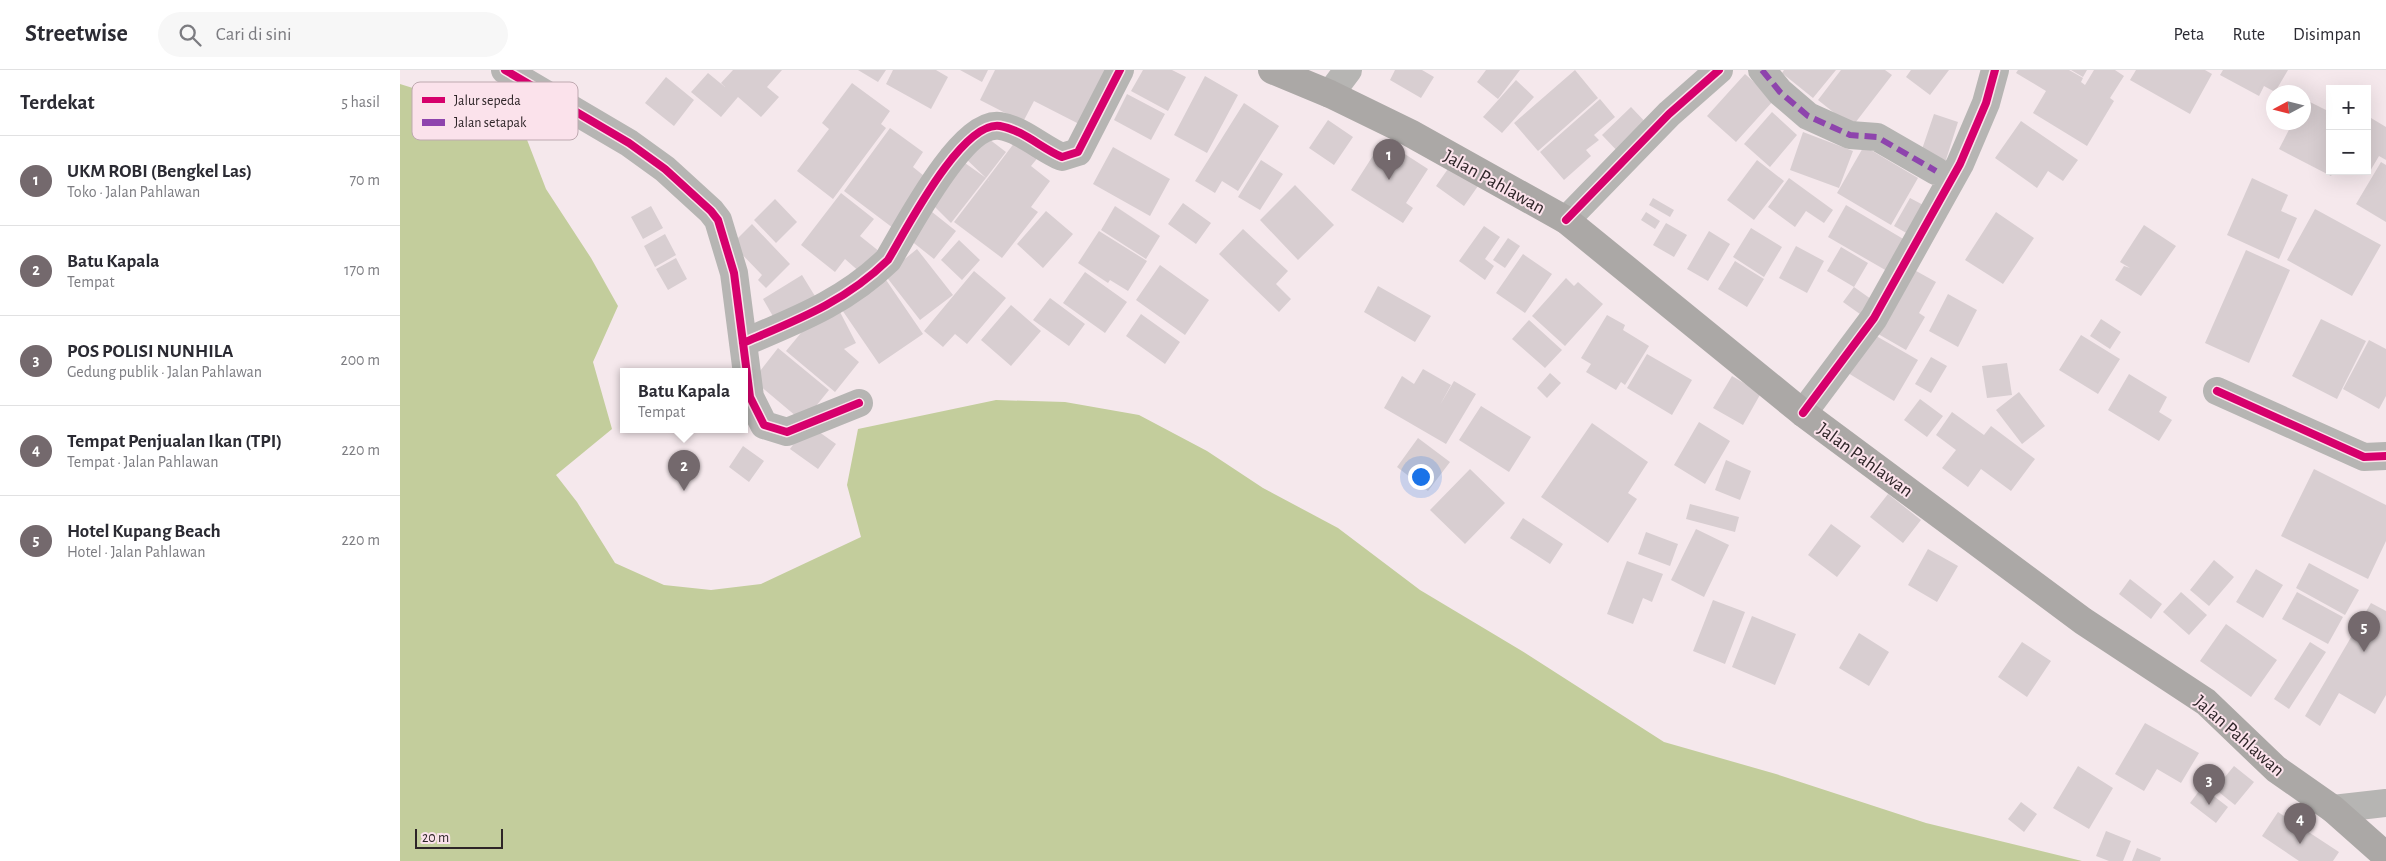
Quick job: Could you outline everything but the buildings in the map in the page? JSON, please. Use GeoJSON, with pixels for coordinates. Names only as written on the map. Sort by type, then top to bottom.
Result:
{"type":"FeatureCollection","features":[{"type":"Feature","properties":{"kind":"highway","name":"Jalan Pahlawan"},"geometry":{"type":"LineString","coordinates":[[1272,70],[1330,94],[1410,133],[1566,220],[1803,413],[2083,621],[2206,702],[2276,768],[2333,809],[2386,856]]}},
{"type":"Feature","properties":{"kind":"street"},"geometry":{"type":"LineString","coordinates":[[505,70],[525,82]]}},
{"type":"Feature","properties":{"kind":"street"},"geometry":{"type":"LineString","coordinates":[[743,343],[822,309],[875,273],[888,260],[955,153],[976,132],[986,127],[998,126],[1029,138],[1062,157],[1078,152],[1120,70]]}},
{"type":"Feature","properties":{"kind":"street"},"geometry":{"type":"LineString","coordinates":[[1330,94],[1348,70]]}},
{"type":"Feature","properties":{"kind":"street"},"geometry":{"type":"LineString","coordinates":[[1566,220],[1669,114],[1719,70]]}},
{"type":"Feature","properties":{"kind":"street"},"geometry":{"type":"LineString","coordinates":[[1762,70],[1787,98],[1808,116],[1850,136],[1877,137],[1936,171]]}},
{"type":"Feature","properties":{"kind":"street"},"geometry":{"type":"LineString","coordinates":[[1803,413],[1874,318],[1960,164],[1982,112],[1995,70]]}},
{"type":"Feature","properties":{"kind":"street"},"geometry":{"type":"LineString","coordinates":[[578,113],[629,143],[665,169],[711,211],[724,232],[734,273],[746,368]]}},
{"type":"Feature","properties":{"kind":"street"},"geometry":{"type":"LineString","coordinates":[[748,382],[750,397],[764,425],[787,432],[859,403]]}},
{"type":"Feature","properties":{"kind":"street"},"geometry":{"type":"LineString","coordinates":[[2217,391],[2364,457],[2386,456]]}},
{"type":"Feature","properties":{"kind":"street"},"geometry":{"type":"LineString","coordinates":[[2333,809],[2386,803]]}},
{"type":"Feature","properties":{"kind":"shaded area"},"geometry":{"type":"Polygon","coordinates":[[[400,84],[412,88],[412,140],[527,140],[546,189],[591,258],[618,306],[593,362],[612,429],[556,475],[577,502],[615,563],[664,585],[711,590],[761,584],[861,537],[847,485],[858,429],[996,400],[1065,402],[1139,415],[1207,451],[1263,488],[1338,528],[1420,590],[1522,651],[1664,742],[1776,774],[1926,823],[2082,861],[400,861],[400,84]]]}},
{"type":"Feature","properties":{"kind":"marked path"},"geometry":{"type":"LineString","coordinates":[[1762,70],[1780,92],[1808,116],[1850,135],[1877,137],[1936,171]]}},
{"type":"Feature","properties":{"kind":"cycle path"},"geometry":{"type":"LineString","coordinates":[[505,70],[525,82]]}},
{"type":"Feature","properties":{"kind":"cycle path"},"geometry":{"type":"LineString","coordinates":[[743,343],[820,309],[872,275],[888,260],[921,203],[953,158],[969,140],[985,129],[1000,126],[1008,128],[1062,157],[1078,152],[1120,70]]}},
{"type":"Feature","properties":{"kind":"cycle path"},"geometry":{"type":"LineString","coordinates":[[1566,220],[1669,114],[1719,70]]}},
{"type":"Feature","properties":{"kind":"cycle path"},"geometry":{"type":"LineString","coordinates":[[1803,413],[1874,318],[1960,164],[1986,103],[1995,70]]}},
{"type":"Feature","properties":{"kind":"cycle path"},"geometry":{"type":"LineString","coordinates":[[578,113],[629,143],[665,169],[711,211],[718,220],[734,273],[746,368]]}},
{"type":"Feature","properties":{"kind":"cycle path"},"geometry":{"type":"LineString","coordinates":[[748,382],[750,397],[764,425],[787,432],[859,403]]}},
{"type":"Feature","properties":{"kind":"cycle path"},"geometry":{"type":"LineString","coordinates":[[2217,391],[2364,457],[2386,456]]}},
{"type":"Feature","properties":{"kind":"place","name":"UKM ROBI (Bengkel Las)"},"geometry":{"type":"Point","coordinates":[1389,180]}},
{"type":"Feature","properties":{"kind":"place","name":"Batu Kapala"},"geometry":{"type":"Point","coordinates":[684,491]}},
{"type":"Feature","properties":{"kind":"place","name":"Hotel Kupang Beach"},"geometry":{"type":"Point","coordinates":[2364,652]}},
{"type":"Feature","properties":{"kind":"place","name":"POS POLISI NUNHILA"},"geometry":{"type":"Point","coordinates":[2209,805]}},
{"type":"Feature","properties":{"kind":"place","name":"Tempat Penjualan Ikan (TPI)"},"geometry":{"type":"Point","coordinates":[2300,844]}}]}
